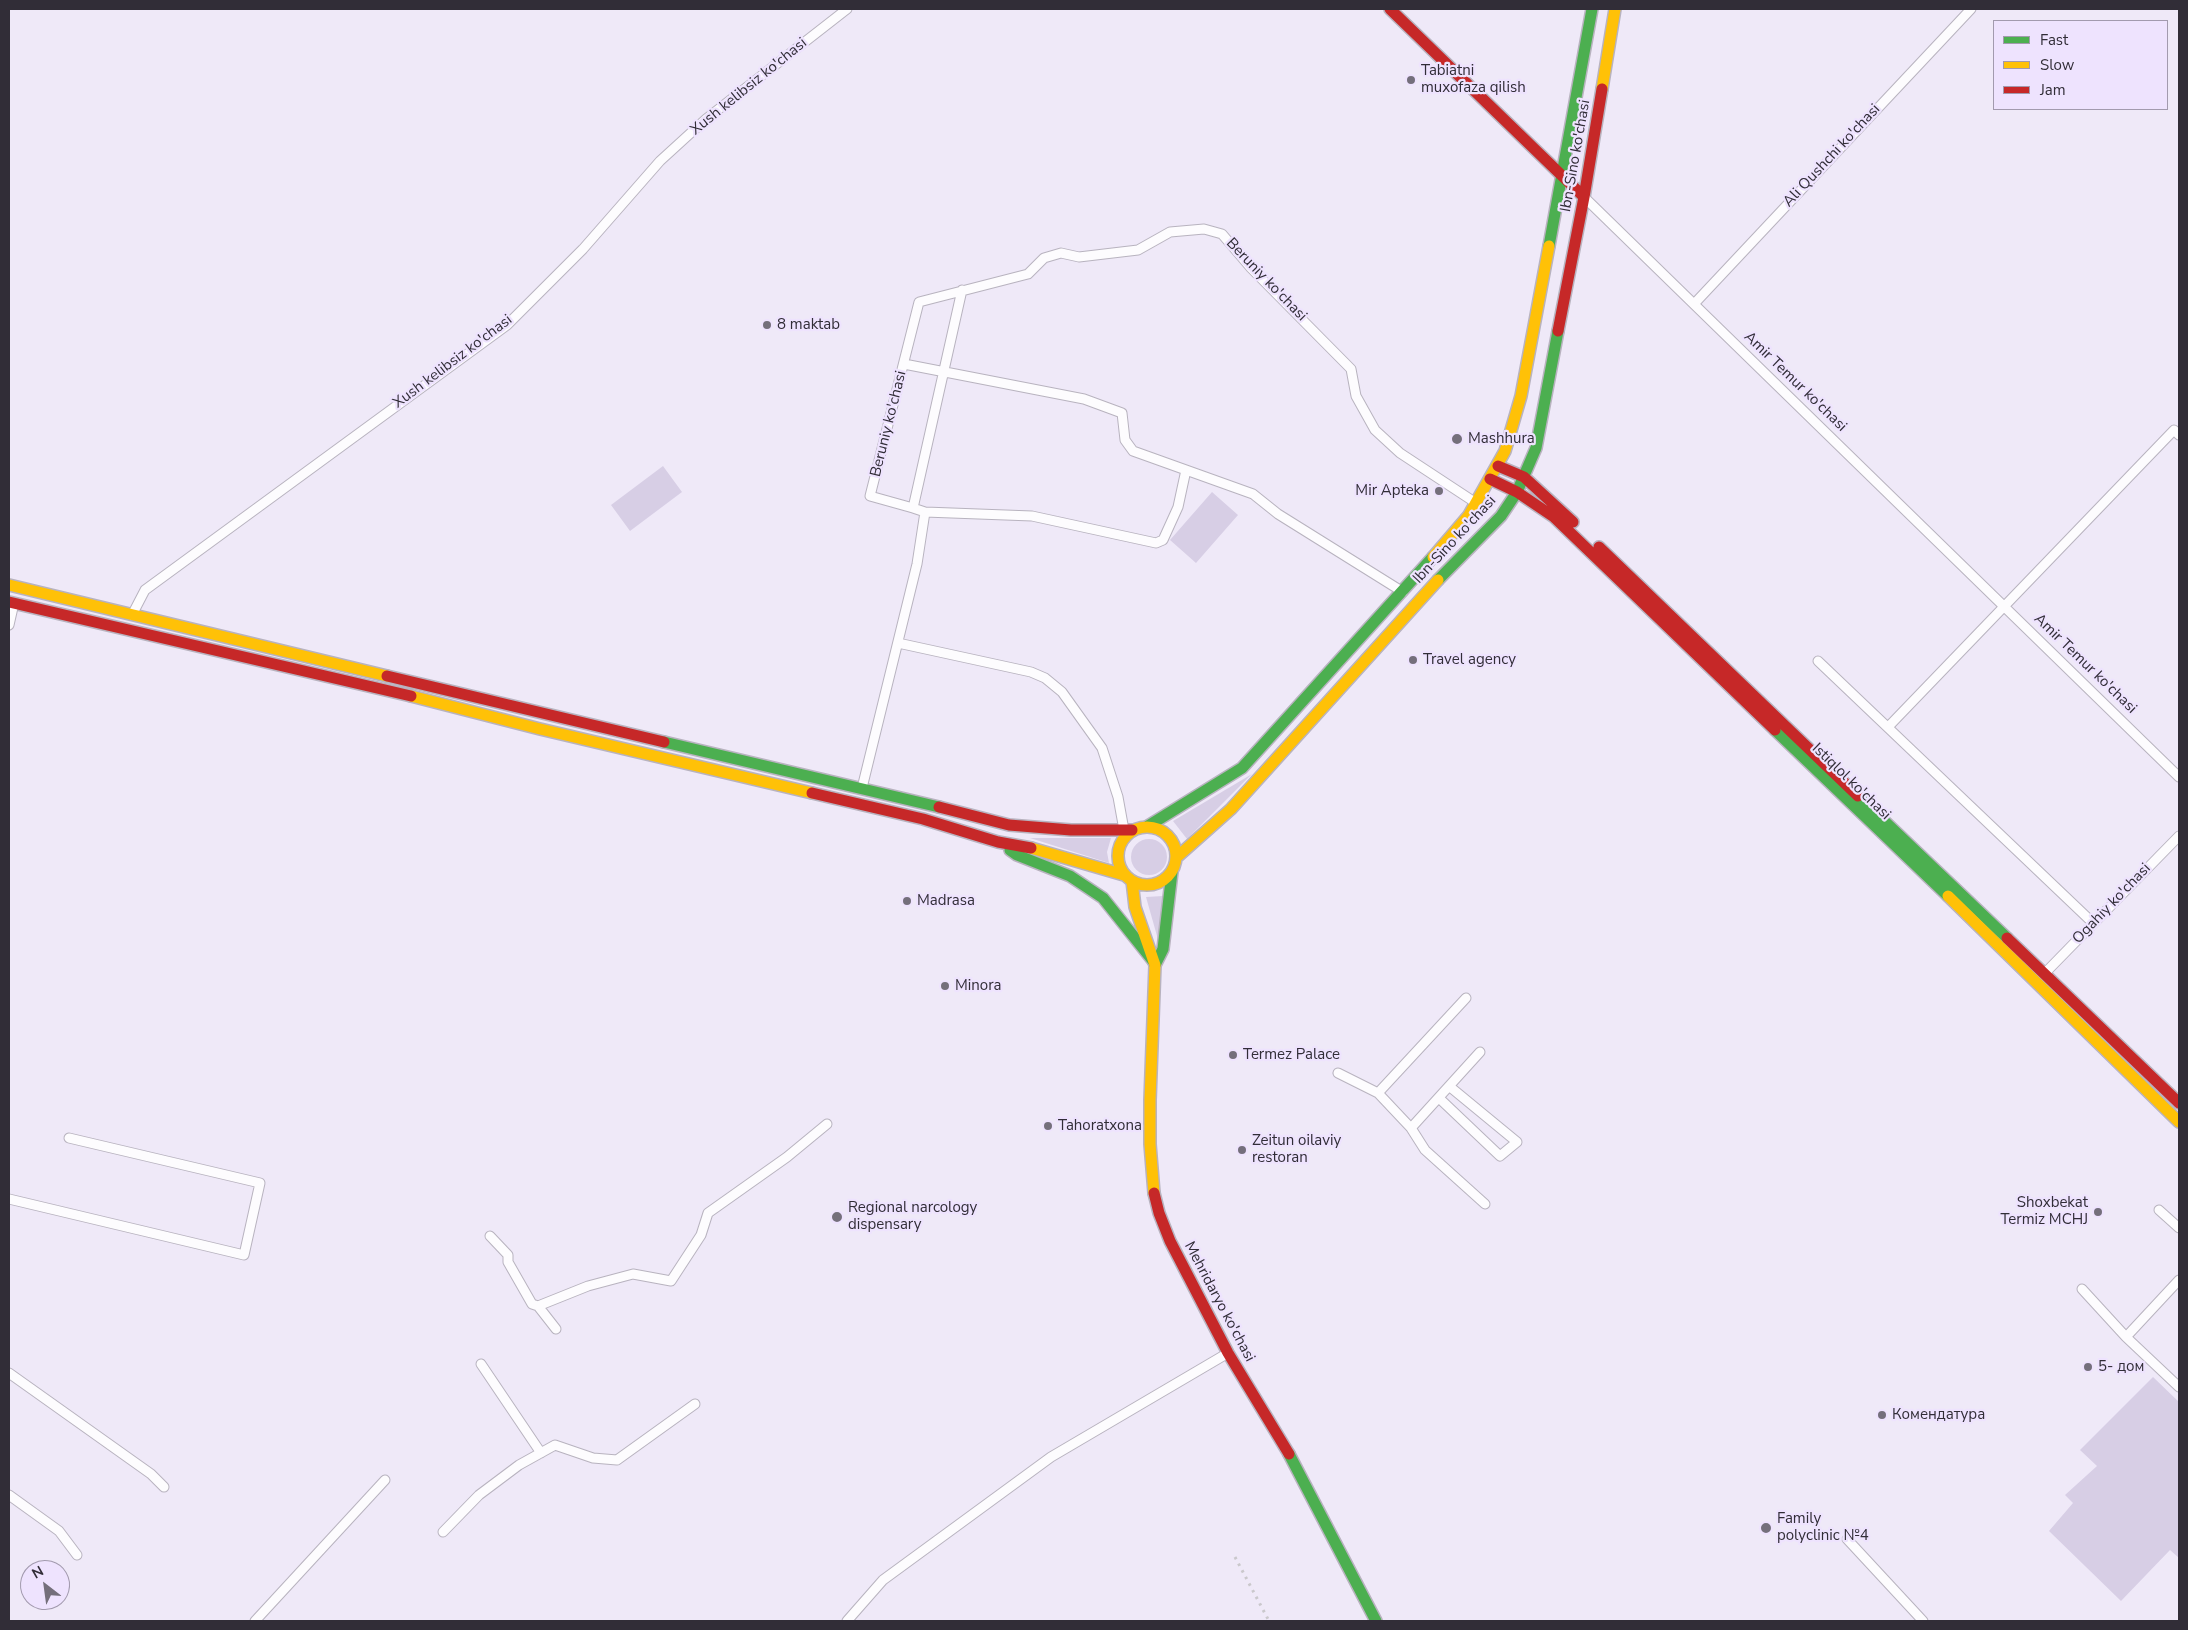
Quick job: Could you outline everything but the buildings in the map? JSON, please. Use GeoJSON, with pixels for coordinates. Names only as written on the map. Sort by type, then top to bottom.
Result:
{"type":"FeatureCollection","features":[{"type":"Feature","properties":{"kind":"main road","name":"Amir Temur ko'chasi"},"geometry":{"type":"LineString","coordinates":[[1390,9],[1584,196]]}},
{"type":"Feature","properties":{"kind":"main road","name":"Ibn-Sino ko'chasi"},"geometry":{"type":"LineString","coordinates":[[1148,826],[1242,768],[1302,705],[1469,515],[1498,466],[1505,452],[1521,396],[1592,9]]}},
{"type":"Feature","properties":{"kind":"main road","name":"Ibn-Sino ko'chasi"},"geometry":{"type":"LineString","coordinates":[[1177,857],[1231,810],[1443,574],[1501,516],[1517,492],[1536,448],[1584,196],[1615,9]]}},
{"type":"Feature","properties":{"kind":"main road","name":"Istiqlol ko'chasi"},"geometry":{"type":"LineString","coordinates":[[1498,466],[1524,477],[2179,1103]]}},
{"type":"Feature","properties":{"kind":"main road","name":"Istiqlol ko'chasi"},"geometry":{"type":"LineString","coordinates":[[1490,479],[1517,492],[1554,517],[2006,952],[2179,1122]]}},
{"type":"Feature","properties":{"kind":"main road"},"geometry":{"type":"LineString","coordinates":[[9,585],[862,788],[1009,826],[1071,830],[1128,830],[1148,826],[1159,828],[1169,836],[1175,846],[1177,857],[1172,872],[1163,949],[1155,964]]}},
{"type":"Feature","properties":{"kind":"main road"},"geometry":{"type":"LineString","coordinates":[[11,602],[353,681],[540,729],[906,815],[998,842],[1024,846],[1128,878],[1142,885],[1154,884],[1164,880],[1172,872]]}},
{"type":"Feature","properties":{"kind":"main road"},"geometry":{"type":"LineString","coordinates":[[1128,830],[1118,851],[1119,863],[1128,878],[1135,907],[1155,964]]}},
{"type":"Feature","properties":{"kind":"main road"},"geometry":{"type":"LineString","coordinates":[[998,842],[1017,855],[1070,876],[1103,898],[1155,964]]}},
{"type":"Feature","properties":{"kind":"main road","name":"Мehridaryo ko'chasi"},"geometry":{"type":"LineString","coordinates":[[1155,964],[1150,1100],[1150,1144],[1155,1200],[1170,1241],[1228,1353],[1289,1454],[1376,1621]]}},
{"type":"Feature","properties":{"kind":"street","name":"Xush kelibsiz ko'chasi"},"geometry":{"type":"LineString","coordinates":[[132,615],[145,590],[506,324],[583,249],[660,161],[706,119],[847,9]]}},
{"type":"Feature","properties":{"kind":"street","name":"Ali Qushchi ko'chasi"},"geometry":{"type":"LineString","coordinates":[[1694,304],[1970,9]]}},
{"type":"Feature","properties":{"kind":"street","name":"Amir Temur ko'chasi"},"geometry":{"type":"LineString","coordinates":[[1584,196],[2179,777]]}},
{"type":"Feature","properties":{"kind":"street","name":"Beruniy ko'chasi"},"geometry":{"type":"LineString","coordinates":[[913,508],[870,496],[918,302],[1028,274],[1044,258],[1061,253],[1079,257],[1138,250],[1170,232],[1204,229],[1222,234],[1251,268],[1351,369],[1356,396],[1375,430],[1400,453],[1476,504]]}},
{"type":"Feature","properties":{"kind":"street"},"geometry":{"type":"LineString","coordinates":[[962,290],[913,508],[926,512],[1032,516],[1156,543],[1162,540],[1178,507],[1186,470]]}},
{"type":"Feature","properties":{"kind":"street"},"geometry":{"type":"LineString","coordinates":[[904,364],[1084,399],[1122,413],[1125,440],[1132,452],[1253,494],[1278,514],[1403,592]]}},
{"type":"Feature","properties":{"kind":"street"},"geometry":{"type":"LineString","coordinates":[[1889,726],[2004,606],[2177,432]]}},
{"type":"Feature","properties":{"kind":"street"},"geometry":{"type":"LineString","coordinates":[[862,788],[917,564],[926,512]]}},
{"type":"Feature","properties":{"kind":"street"},"geometry":{"type":"LineString","coordinates":[[9,625],[11,602]]}},
{"type":"Feature","properties":{"kind":"street"},"geometry":{"type":"LineString","coordinates":[[898,643],[1031,672],[1045,678],[1062,692],[1102,748],[1128,830]]}},
{"type":"Feature","properties":{"kind":"street"},"geometry":{"type":"LineString","coordinates":[[1818,661],[1889,726],[2094,923]]}},
{"type":"Feature","properties":{"kind":"street","name":"Ogahiy ko'chasi"},"geometry":{"type":"LineString","coordinates":[[2045,973],[2179,836]]}},
{"type":"Feature","properties":{"kind":"street"},"geometry":{"type":"LineString","coordinates":[[1378,1093],[1466,998]]}},
{"type":"Feature","properties":{"kind":"street"},"geometry":{"type":"LineString","coordinates":[[1411,1128],[1480,1052]]}},
{"type":"Feature","properties":{"kind":"street"},"geometry":{"type":"LineString","coordinates":[[1338,1073],[1378,1093],[1411,1128],[1425,1150],[1485,1204]]}},
{"type":"Feature","properties":{"kind":"street"},"geometry":{"type":"LineString","coordinates":[[1439,1098],[1500,1156],[1517,1142],[1449,1086]]}},
{"type":"Feature","properties":{"kind":"street"},"geometry":{"type":"LineString","coordinates":[[538,1306],[588,1286],[633,1274],[672,1281],[701,1234],[708,1213],[787,1157],[827,1124]]}},
{"type":"Feature","properties":{"kind":"street"},"geometry":{"type":"LineString","coordinates":[[9,1199],[244,1255],[260,1183],[69,1138]]}},
{"type":"Feature","properties":{"kind":"street"},"geometry":{"type":"LineString","coordinates":[[2159,1210],[2179,1228]]}},
{"type":"Feature","properties":{"kind":"street"},"geometry":{"type":"LineString","coordinates":[[490,1236],[508,1255],[508,1262],[532,1304],[538,1306],[556,1328]]}},
{"type":"Feature","properties":{"kind":"street"},"geometry":{"type":"LineString","coordinates":[[227,1261],[229,1252]]}},
{"type":"Feature","properties":{"kind":"street"},"geometry":{"type":"LineString","coordinates":[[2126,1337],[2179,1280]]}},
{"type":"Feature","properties":{"kind":"street"},"geometry":{"type":"LineString","coordinates":[[2082,1289],[2126,1337],[2179,1387]]}},
{"type":"Feature","properties":{"kind":"street"},"geometry":{"type":"LineString","coordinates":[[847,1621],[883,1580],[1051,1457],[1228,1353]]}},
{"type":"Feature","properties":{"kind":"street"},"geometry":{"type":"LineString","coordinates":[[481,1364],[541,1453]]}},
{"type":"Feature","properties":{"kind":"street"},"geometry":{"type":"LineString","coordinates":[[9,1373],[151,1474],[164,1487]]}},
{"type":"Feature","properties":{"kind":"street"},"geometry":{"type":"LineString","coordinates":[[443,1532],[479,1494],[519,1465],[555,1445],[593,1458],[617,1460],[695,1404]]}},
{"type":"Feature","properties":{"kind":"street"},"geometry":{"type":"LineString","coordinates":[[255,1621],[384,1480]]}},
{"type":"Feature","properties":{"kind":"street"},"geometry":{"type":"LineString","coordinates":[[9,1496],[59,1531],[77,1555]]}},
{"type":"Feature","properties":{"kind":"street"},"geometry":{"type":"LineString","coordinates":[[1847,1539],[1923,1621]]}},
{"type":"Feature","properties":{"kind":"shaded area"},"geometry":{"type":"Polygon","coordinates":[[[663,466],[682,492],[630,531],[611,505],[663,466]]]}},
{"type":"Feature","properties":{"kind":"shaded area"},"geometry":{"type":"Polygon","coordinates":[[[1212,492],[1238,515],[1196,563],[1170,540],[1212,492]]]}},
{"type":"Feature","properties":{"kind":"shaded area"},"geometry":{"type":"Polygon","coordinates":[[[1252,774],[1187,839],[1173,821],[1252,774]]]}},
{"type":"Feature","properties":{"kind":"shaded area"},"geometry":{"type":"Polygon","coordinates":[[[1030,838],[1111,838],[1107,852],[1109,863],[1030,838]]]}},
{"type":"Feature","properties":{"kind":"shaded area"},"geometry":{"type":"Polygon","coordinates":[[[1149,839],[1156,840],[1162,844],[1166,850],[1166,864],[1162,870],[1156,874],[1149,875],[1142,874],[1136,870],[1132,864],[1131,857],[1132,850],[1136,844],[1142,840],[1149,839]]]}},
{"type":"Feature","properties":{"kind":"shaded area"},"geometry":{"type":"Polygon","coordinates":[[[1163,896],[1159,943],[1146,897],[1163,896]]]}},
{"type":"Feature","properties":{"kind":"shaded area"},"geometry":{"type":"Polygon","coordinates":[[[2153,1377],[2179,1402],[2179,1558],[2170,1550],[2121,1601],[2049,1531],[2073,1503],[2065,1495],[2097,1466],[2080,1450],[2153,1377]]]}},
{"type":"Feature","properties":{"kind":"railway"},"geometry":{"type":"LineString","coordinates":[[1235,1557],[1269,1621]]}},
{"type":"Feature","properties":{"kind":"traffic: fast"},"geometry":{"type":"LineString","coordinates":[[1549,246],[1592,9]]}},
{"type":"Feature","properties":{"kind":"traffic: fast"},"geometry":{"type":"LineString","coordinates":[[1438,580],[1501,516],[1517,492],[1536,448],[1558,331]]}},
{"type":"Feature","properties":{"kind":"traffic: fast"},"geometry":{"type":"LineString","coordinates":[[1148,826],[1242,768],[1433,557]]}},
{"type":"Feature","properties":{"kind":"traffic: fast"},"geometry":{"type":"LineString","coordinates":[[1775,730],[1948,896]]}},
{"type":"Feature","properties":{"kind":"traffic: fast"},"geometry":{"type":"LineString","coordinates":[[664,742],[939,807]]}},
{"type":"Feature","properties":{"kind":"traffic: fast"},"geometry":{"type":"LineString","coordinates":[[1858,796],[2007,938]]}},
{"type":"Feature","properties":{"kind":"traffic: fast"},"geometry":{"type":"LineString","coordinates":[[1010,850],[1017,855],[1070,876],[1103,898],[1154,962]]}},
{"type":"Feature","properties":{"kind":"traffic: fast"},"geometry":{"type":"LineString","coordinates":[[1155,965],[1163,949],[1172,872]]}},
{"type":"Feature","properties":{"kind":"traffic: fast"},"geometry":{"type":"LineString","coordinates":[[1289,1454],[1376,1621]]}},
{"type":"Feature","properties":{"kind":"traffic: slow"},"geometry":{"type":"LineString","coordinates":[[1602,89],[1615,9]]}},
{"type":"Feature","properties":{"kind":"traffic: slow"},"geometry":{"type":"LineString","coordinates":[[1433,557],[1469,515],[1505,451],[1521,396],[1549,246]]}},
{"type":"Feature","properties":{"kind":"traffic: slow"},"geometry":{"type":"LineString","coordinates":[[1177,857],[1231,809],[1438,580]]}},
{"type":"Feature","properties":{"kind":"traffic: slow"},"geometry":{"type":"LineString","coordinates":[[9,585],[387,676]]}},
{"type":"Feature","properties":{"kind":"traffic: slow"},"geometry":{"type":"LineString","coordinates":[[411,696],[540,729],[812,793]]}},
{"type":"Feature","properties":{"kind":"traffic: slow"},"geometry":{"type":"LineString","coordinates":[[1141,827],[1153,827],[1168,835],[1176,850],[1176,856],[1176,862],[1168,877],[1153,885],[1141,885],[1126,877],[1118,862],[1118,850],[1126,835],[1141,827]]}},
{"type":"Feature","properties":{"kind":"traffic: slow"},"geometry":{"type":"LineString","coordinates":[[1031,848],[1124,875]]}},
{"type":"Feature","properties":{"kind":"traffic: slow"},"geometry":{"type":"LineString","coordinates":[[1132,881],[1135,907],[1155,965],[1150,1100],[1150,1144],[1154,1193]]}},
{"type":"Feature","properties":{"kind":"traffic: slow"},"geometry":{"type":"LineString","coordinates":[[1948,896],[2179,1122]]}},
{"type":"Feature","properties":{"kind":"traffic: jam"},"geometry":{"type":"LineString","coordinates":[[1390,9],[1584,197]]}},
{"type":"Feature","properties":{"kind":"traffic: jam"},"geometry":{"type":"LineString","coordinates":[[1558,331],[1584,197],[1602,89]]}},
{"type":"Feature","properties":{"kind":"traffic: jam"},"geometry":{"type":"LineString","coordinates":[[1498,466],[1524,477],[1573,522]]}},
{"type":"Feature","properties":{"kind":"traffic: jam"},"geometry":{"type":"LineString","coordinates":[[1490,479],[1517,492],[1554,517],[1775,730]]}},
{"type":"Feature","properties":{"kind":"traffic: jam"},"geometry":{"type":"LineString","coordinates":[[1599,547],[1858,796]]}},
{"type":"Feature","properties":{"kind":"traffic: jam"},"geometry":{"type":"LineString","coordinates":[[9,602],[411,696]]}},
{"type":"Feature","properties":{"kind":"traffic: jam"},"geometry":{"type":"LineString","coordinates":[[387,676],[664,742]]}},
{"type":"Feature","properties":{"kind":"traffic: jam"},"geometry":{"type":"LineString","coordinates":[[812,793],[923,819],[998,842],[1031,848]]}},
{"type":"Feature","properties":{"kind":"traffic: jam"},"geometry":{"type":"LineString","coordinates":[[939,807],[1009,825],[1071,830],[1132,830]]}},
{"type":"Feature","properties":{"kind":"traffic: jam"},"geometry":{"type":"LineString","coordinates":[[2007,938],[2179,1103]]}},
{"type":"Feature","properties":{"kind":"traffic: jam"},"geometry":{"type":"LineString","coordinates":[[1154,1193],[1159,1213],[1170,1241],[1228,1353],[1289,1454]]}},
{"type":"Feature","properties":{"kind":"place","name":"Tabiatni muxofaza qilish"},"geometry":{"type":"Point","coordinates":[1411,80]}},
{"type":"Feature","properties":{"kind":"place","name":"8 maktab"},"geometry":{"type":"Point","coordinates":[767,325]}},
{"type":"Feature","properties":{"kind":"place","name":"Mashhura"},"geometry":{"type":"Point","coordinates":[1457,439]}},
{"type":"Feature","properties":{"kind":"place","name":"Mir Apteka"},"geometry":{"type":"Point","coordinates":[1439,491]}},
{"type":"Feature","properties":{"kind":"place","name":"Travel agency"},"geometry":{"type":"Point","coordinates":[1413,660]}},
{"type":"Feature","properties":{"kind":"place","name":"Madrasa"},"geometry":{"type":"Point","coordinates":[907,901]}},
{"type":"Feature","properties":{"kind":"place","name":"Minora"},"geometry":{"type":"Point","coordinates":[945,986]}},
{"type":"Feature","properties":{"kind":"place","name":"Termez Palace"},"geometry":{"type":"Point","coordinates":[1233,1055]}},
{"type":"Feature","properties":{"kind":"place","name":"Tahoratxona"},"geometry":{"type":"Point","coordinates":[1048,1126]}},
{"type":"Feature","properties":{"kind":"place","name":"Zeitun oilaviy restoran"},"geometry":{"type":"Point","coordinates":[1242,1150]}},
{"type":"Feature","properties":{"kind":"place","name":"Shoxbekat Termiz MCHJ"},"geometry":{"type":"Point","coordinates":[2098,1212]}},
{"type":"Feature","properties":{"kind":"place","name":"Regional narcology dispensary"},"geometry":{"type":"Point","coordinates":[837,1217]}},
{"type":"Feature","properties":{"kind":"place","name":"5- дом"},"geometry":{"type":"Point","coordinates":[2088,1367]}},
{"type":"Feature","properties":{"kind":"place","name":"Комендатура"},"geometry":{"type":"Point","coordinates":[1882,1415]}},
{"type":"Feature","properties":{"kind":"place","name":"Family polyclinic №4"},"geometry":{"type":"Point","coordinates":[1766,1528]}}]}
